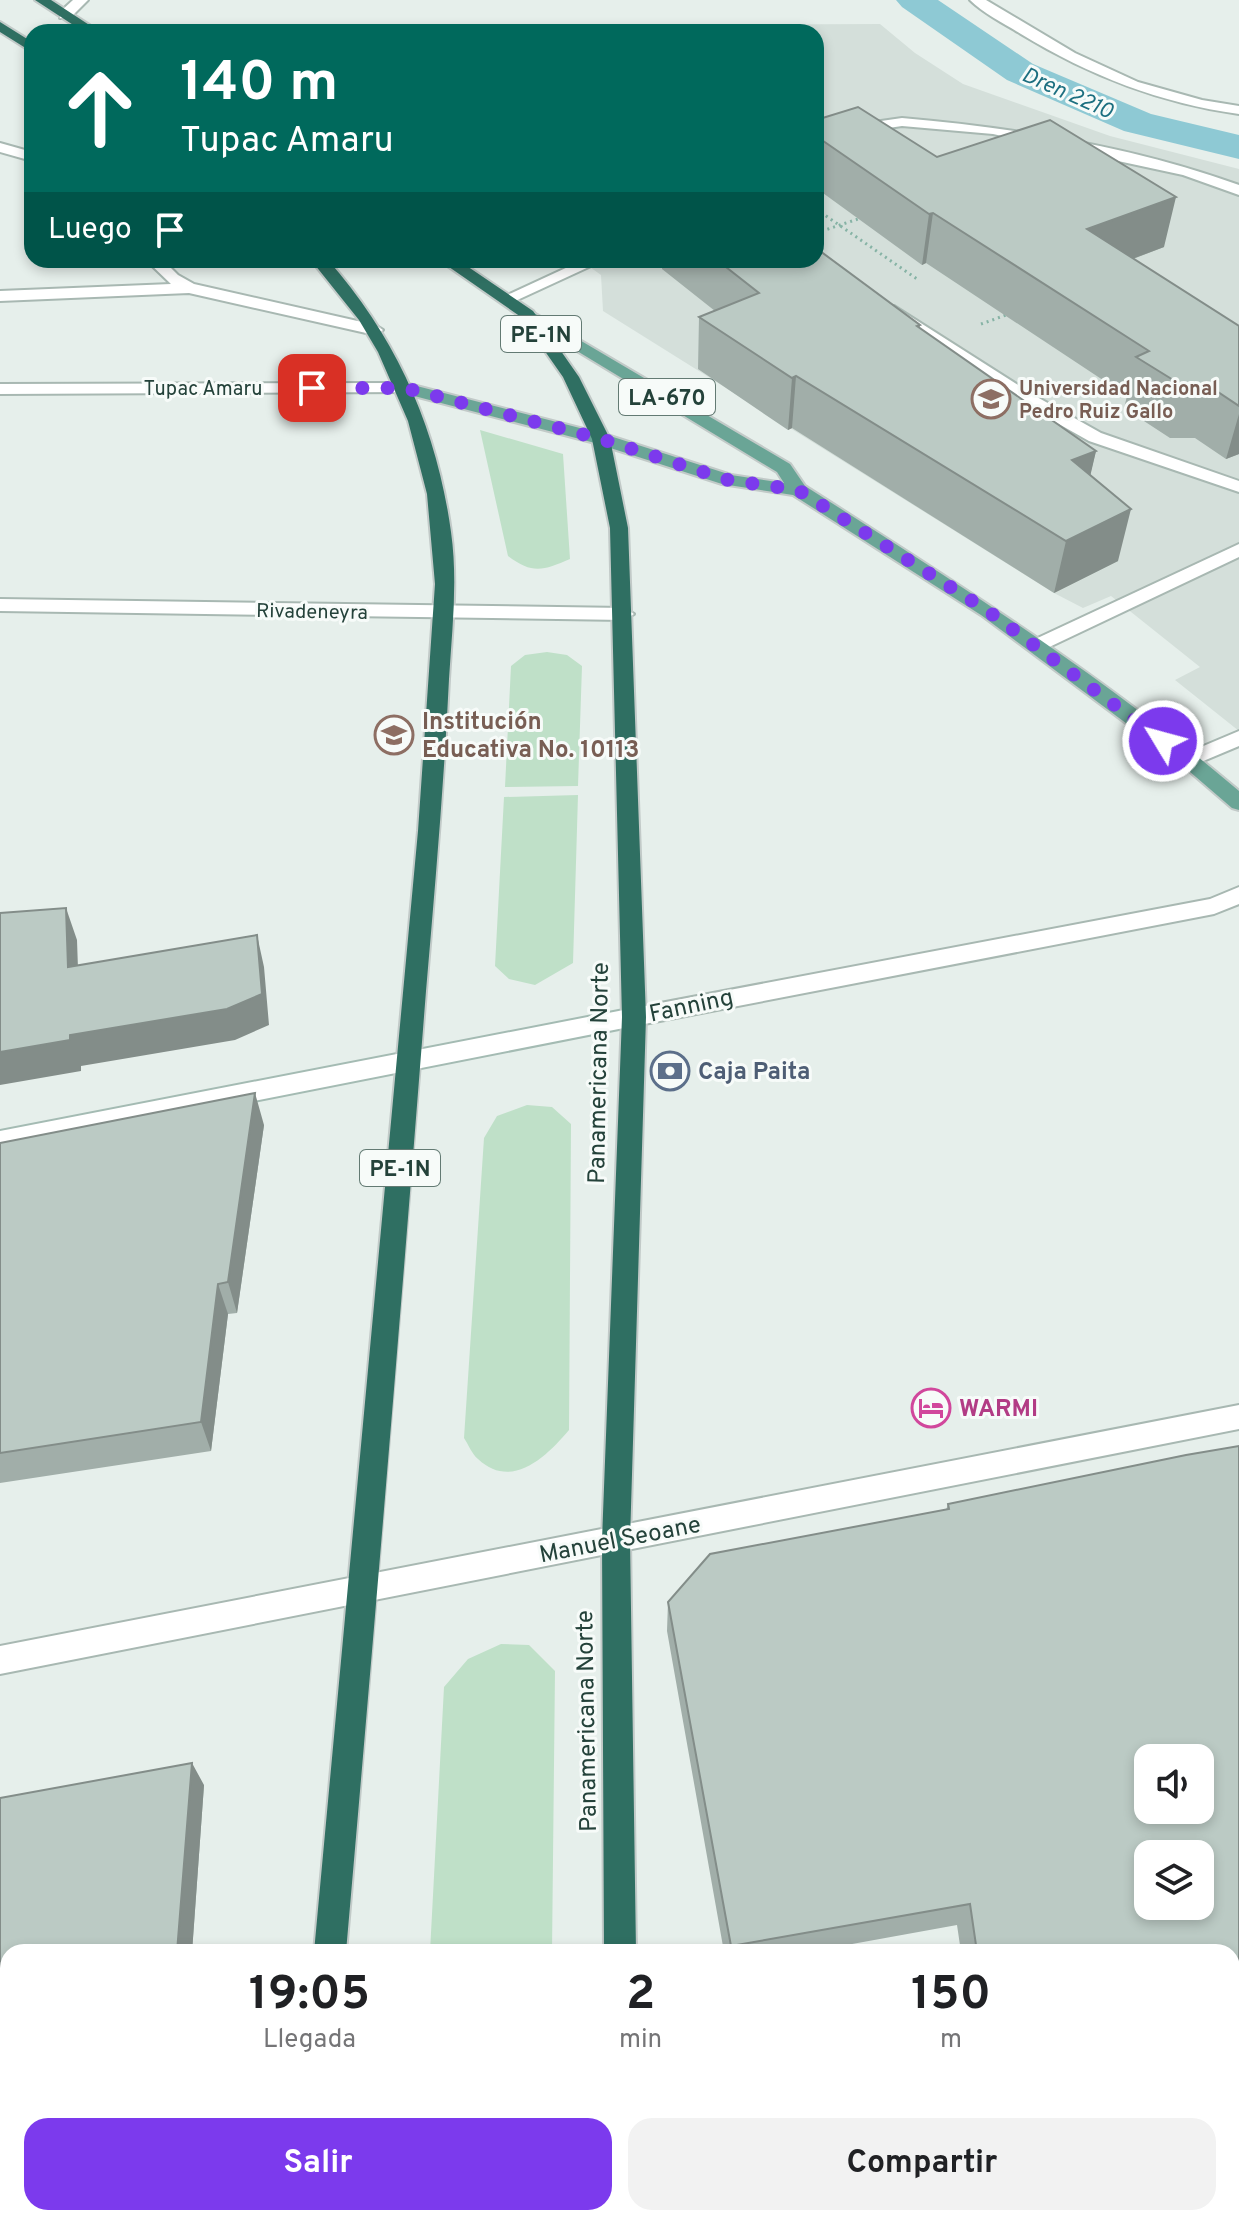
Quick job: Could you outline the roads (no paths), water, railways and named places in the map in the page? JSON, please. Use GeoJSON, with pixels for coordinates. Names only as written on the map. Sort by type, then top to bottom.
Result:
{"type":"FeatureCollection","features":[{"type":"Feature","properties":{"kind":"highway"},"geometry":{"type":"LineString","coordinates":[[42,0],[80,24]]}},
{"type":"Feature","properties":{"kind":"highway"},"geometry":{"type":"LineString","coordinates":[[0,26],[24,42]]}},
{"type":"Feature","properties":{"kind":"highway","name":"PE-1N"},"geometry":{"type":"LineString","coordinates":[[325,268],[375,330],[405,388],[429,455],[443,536],[438,711],[331,1944]]}},
{"type":"Feature","properties":{"kind":"highway","name":"Panamericana Norte"},"geometry":{"type":"LineString","coordinates":[[459,268],[527,314],[571,377],[601,439],[619,528],[634,1017],[616,1540],[620,1944]]}},
{"type":"Feature","properties":{"kind":"main road","name":"LA-670"},"geometry":{"type":"LineString","coordinates":[[527,314],[784,468],[798,490]]}},
{"type":"Feature","properties":{"kind":"main road","name":"LA-670"},"geometry":{"type":"LineString","coordinates":[[405,388],[601,439],[728,480],[798,490],[988,611],[1189,760],[1239,803]]}},
{"type":"Feature","properties":{"kind":"street"},"geometry":{"type":"LineString","coordinates":[[65,15],[81,0]]}},
{"type":"Feature","properties":{"kind":"street"},"geometry":{"type":"LineString","coordinates":[[977,0],[1058,53],[1126,84],[1208,107],[1239,110]]}},
{"type":"Feature","properties":{"kind":"street"},"geometry":{"type":"LineString","coordinates":[[824,136],[902,122],[993,130],[1187,171],[1239,190]]}},
{"type":"Feature","properties":{"kind":"street"},"geometry":{"type":"LineString","coordinates":[[0,147],[24,154]]}},
{"type":"Feature","properties":{"kind":"street"},"geometry":{"type":"LineString","coordinates":[[1187,171],[1239,171]]}},
{"type":"Feature","properties":{"kind":"street"},"geometry":{"type":"LineString","coordinates":[[162,268],[189,288]]}},
{"type":"Feature","properties":{"kind":"street"},"geometry":{"type":"LineString","coordinates":[[507,299],[578,268]]}},
{"type":"Feature","properties":{"kind":"street"},"geometry":{"type":"LineString","coordinates":[[0,296],[189,288],[375,330]]}},
{"type":"Feature","properties":{"kind":"street"},"geometry":{"type":"LineString","coordinates":[[877,300],[1031,401],[1095,437],[1239,487]]}},
{"type":"Feature","properties":{"kind":"street","name":"Tupac Amaru"},"geometry":{"type":"LineString","coordinates":[[0,389],[405,388]]}},
{"type":"Feature","properties":{"kind":"street"},"geometry":{"type":"LineString","coordinates":[[1036,646],[1239,550]]}},
{"type":"Feature","properties":{"kind":"street","name":"Rivadeneyra"},"geometry":{"type":"LineString","coordinates":[[0,605],[624,614]]}},
{"type":"Feature","properties":{"kind":"street"},"geometry":{"type":"LineString","coordinates":[[1189,760],[1239,738]]}},
{"type":"Feature","properties":{"kind":"street","name":"Fanning"},"geometry":{"type":"LineString","coordinates":[[0,1141],[1214,906],[1239,895]]}},
{"type":"Feature","properties":{"kind":"street","name":"Manuel Seoane"},"geometry":{"type":"LineString","coordinates":[[0,1660],[1239,1417]]}},
{"type":"Feature","properties":{"kind":"waterway","name":"Dren 2210"},"geometry":{"type":"LineString","coordinates":[[914,0],[1020,72],[1138,123],[1239,147]]}},
{"type":"Feature","properties":{"kind":"place","name":"Universidad Nacional Pedro Ruiz Gallo"},"geometry":{"type":"Point","coordinates":[991,399]}},
{"type":"Feature","properties":{"kind":"place","name":"Institución Educativa No. 10113"},"geometry":{"type":"Point","coordinates":[394,735]}},
{"type":"Feature","properties":{"kind":"place","name":"Caja Paita"},"geometry":{"type":"Point","coordinates":[670,1071]}},
{"type":"Feature","properties":{"kind":"place","name":"WARMI"},"geometry":{"type":"Point","coordinates":[931,1408]}}]}
